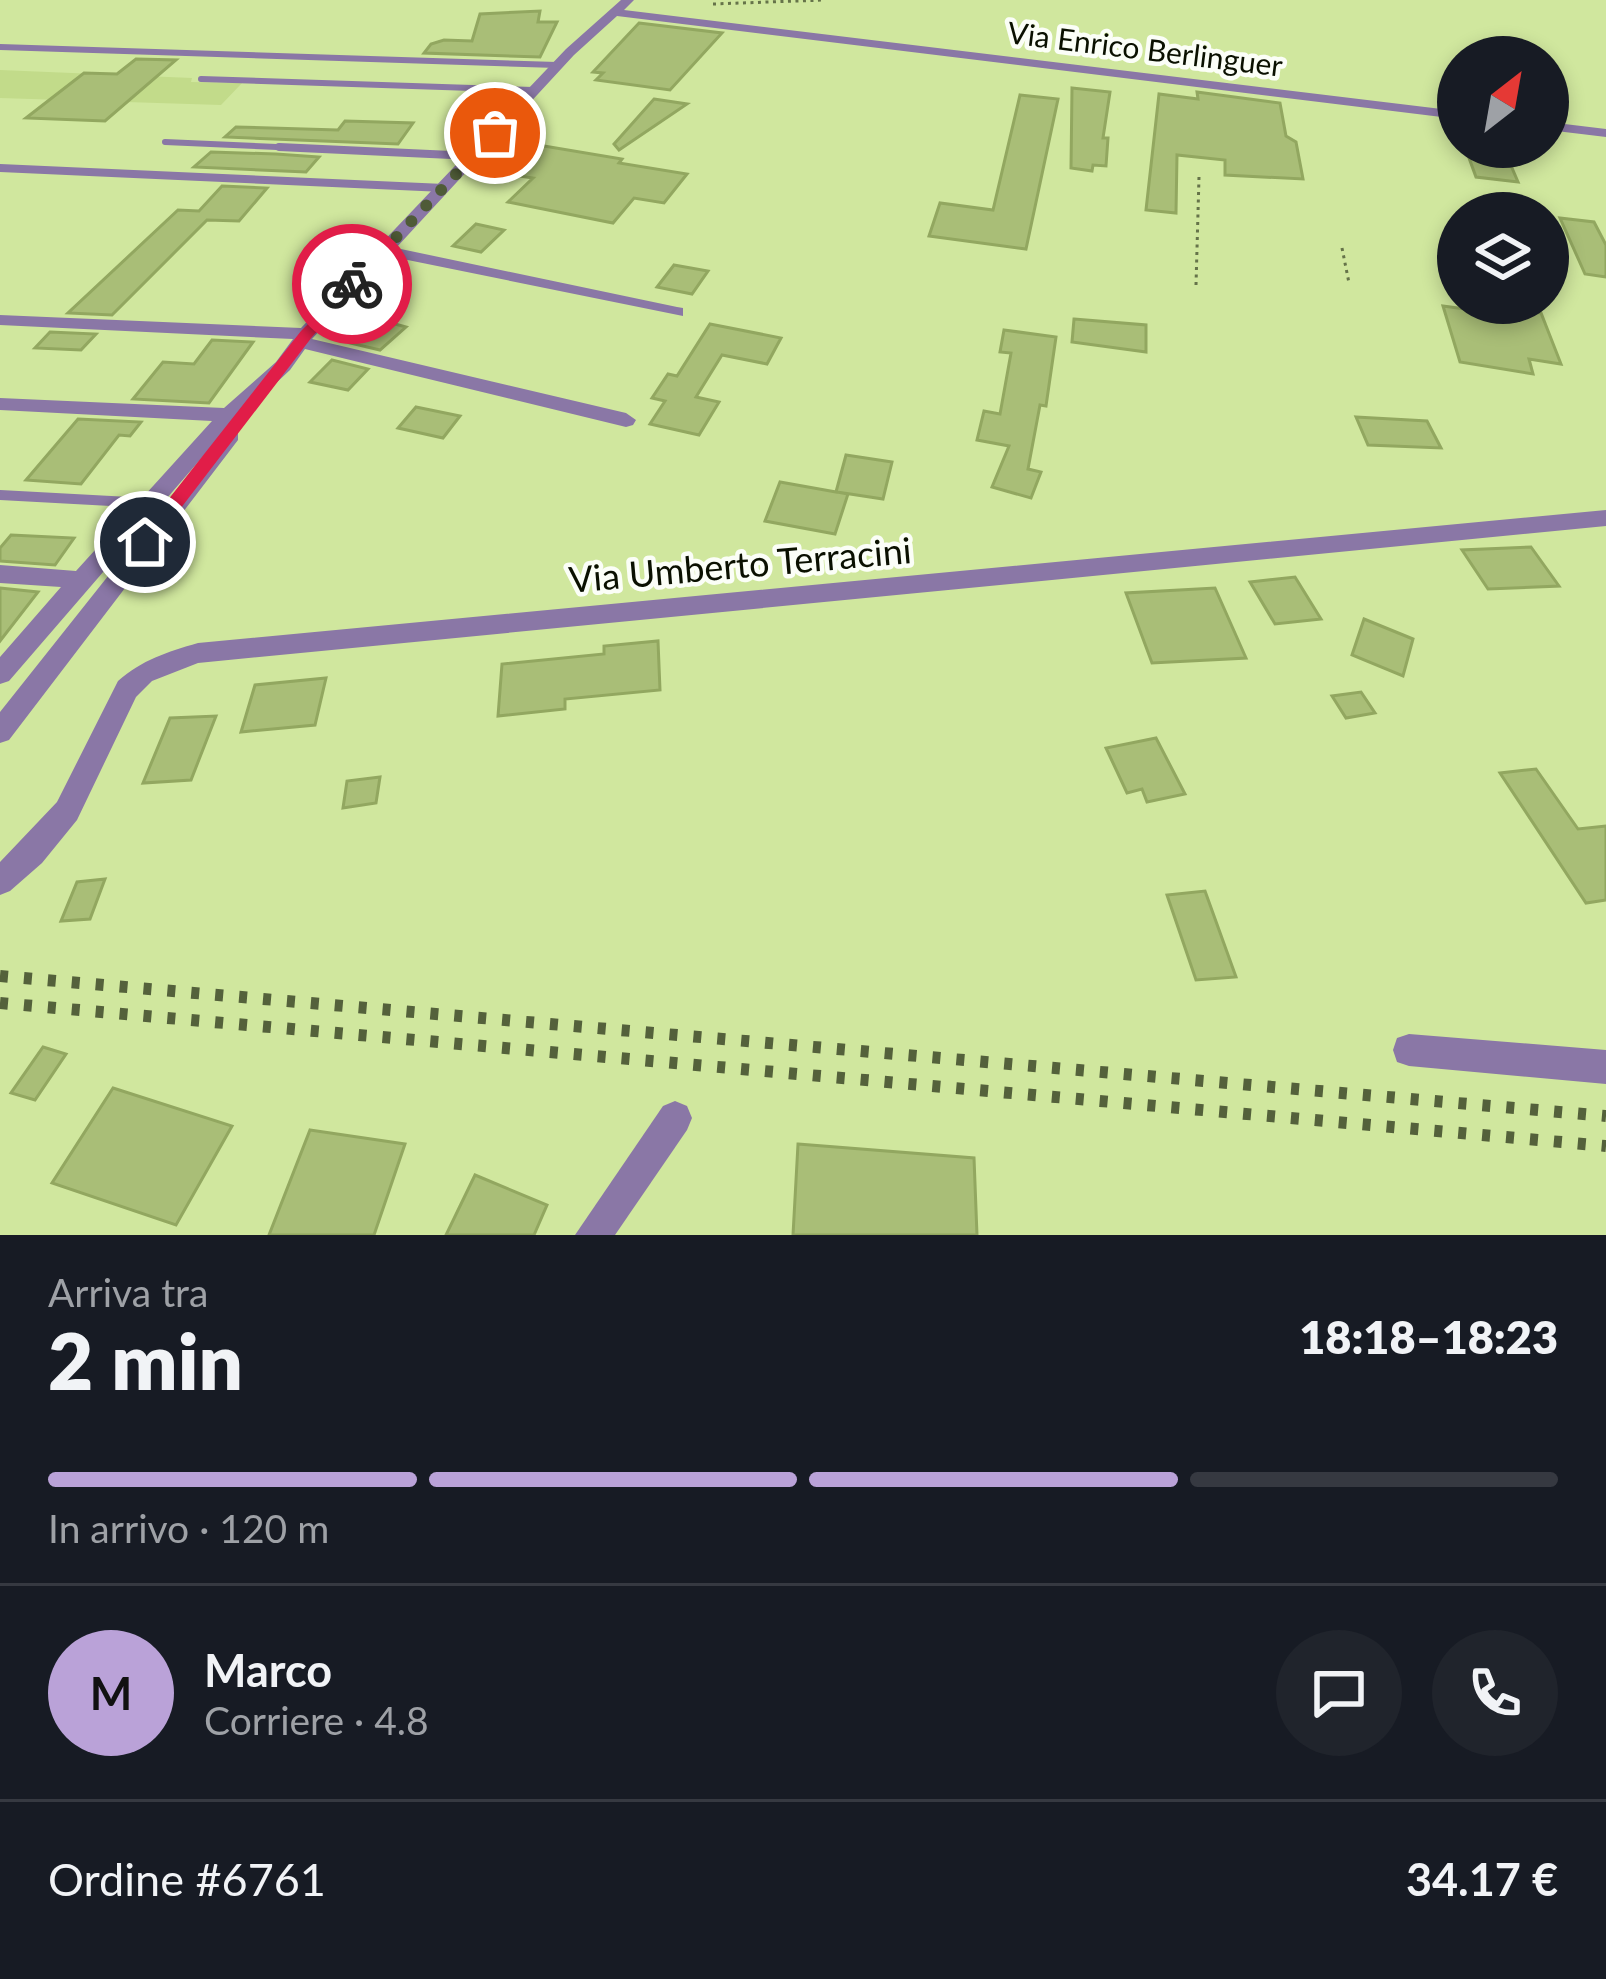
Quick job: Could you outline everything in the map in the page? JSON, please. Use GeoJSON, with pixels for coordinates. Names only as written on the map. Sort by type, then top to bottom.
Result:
{"type":"FeatureCollection","features":[{"type":"Feature","properties":{"kind":"street"},"geometry":{"type":"LineString","coordinates":[[0,732],[303,338],[533,90],[620,6]]}},
{"type":"Feature","properties":{"kind":"street","name":"Via Enrico Berlinguer"},"geometry":{"type":"LineString","coordinates":[[620,6],[1437,112]]}},
{"type":"Feature","properties":{"kind":"street"},"geometry":{"type":"LineString","coordinates":[[1569,129],[1606,133]]}},
{"type":"Feature","properties":{"kind":"street"},"geometry":{"type":"LineString","coordinates":[[384,250],[676,312]]}},
{"type":"Feature","properties":{"kind":"street"},"geometry":{"type":"LineString","coordinates":[[0,320],[303,338],[626,420]]}},
{"type":"Feature","properties":{"kind":"street"},"geometry":{"type":"LineString","coordinates":[[0,674],[148,503],[229,415],[283,366]]}},
{"type":"Feature","properties":{"kind":"street"},"geometry":{"type":"LineString","coordinates":[[0,404],[229,415]]}},
{"type":"Feature","properties":{"kind":"street","name":"Via Umberto Terracini"},"geometry":{"type":"LineString","coordinates":[[0,881],[45,843],[99,754],[114,706],[132,680],[161,660],[1606,518]]}},
{"type":"Feature","properties":{"kind":"street"},"geometry":{"type":"LineString","coordinates":[[0,574],[80,580]]}},
{"type":"Feature","properties":{"kind":"street"},"geometry":{"type":"LineString","coordinates":[[1409,1050],[1606,1067]]}},
{"type":"Feature","properties":{"kind":"street"},"geometry":{"type":"LineString","coordinates":[[593,1235],[675,1118]]}},
{"type":"Feature","properties":{"kind":"lane"},"geometry":{"type":"LineString","coordinates":[[0,47],[557,65]]}},
{"type":"Feature","properties":{"kind":"lane"},"geometry":{"type":"LineString","coordinates":[[201,80],[533,90]]}},
{"type":"Feature","properties":{"kind":"lane"},"geometry":{"type":"LineString","coordinates":[[165,142],[473,156]]}},
{"type":"Feature","properties":{"kind":"lane"},"geometry":{"type":"LineString","coordinates":[[0,167],[444,188]]}},
{"type":"Feature","properties":{"kind":"lane"},"geometry":{"type":"LineString","coordinates":[[0,494],[148,503]]}},
{"type":"Feature","properties":{"kind":"path"},"geometry":{"type":"LineString","coordinates":[[709,4],[824,0]]}},
{"type":"Feature","properties":{"kind":"path"},"geometry":{"type":"LineString","coordinates":[[1196,285],[1199,177]]}},
{"type":"Feature","properties":{"kind":"path"},"geometry":{"type":"LineString","coordinates":[[1342,248],[1348,283]]}},
{"type":"Feature","properties":{"kind":"shaded area"},"geometry":{"type":"Polygon","coordinates":[[[0,70],[242,83],[221,105],[0,98],[0,70]]]}},
{"type":"Feature","properties":{"kind":"building"},"geometry":{"type":"Polygon","coordinates":[[[540,11],[538,22],[557,22],[540,57],[424,53],[431,44],[444,40],[472,41],[480,14],[540,11]]]}},
{"type":"Feature","properties":{"kind":"building"},"geometry":{"type":"Polygon","coordinates":[[[639,23],[722,33],[670,90],[596,80],[603,73],[593,72],[639,23]]]}},
{"type":"Feature","properties":{"kind":"building"},"geometry":{"type":"Polygon","coordinates":[[[136,59],[176,60],[105,121],[26,118],[84,73],[117,74],[136,59]]]}},
{"type":"Feature","properties":{"kind":"building"},"geometry":{"type":"Polygon","coordinates":[[[1072,88],[1110,92],[1103,138],[1108,138],[1106,166],[1093,165],[1092,171],[1071,168],[1072,88]]]}},
{"type":"Feature","properties":{"kind":"building"},"geometry":{"type":"Polygon","coordinates":[[[1197,92],[1280,103],[1286,136],[1296,142],[1303,179],[1225,175],[1225,160],[1177,155],[1176,213],[1146,210],[1159,94],[1198,99],[1197,92]]]}},
{"type":"Feature","properties":{"kind":"building"},"geometry":{"type":"Polygon","coordinates":[[[1020,95],[1058,99],[1026,249],[929,236],[940,203],[993,210],[1020,95]]]}},
{"type":"Feature","properties":{"kind":"building"},"geometry":{"type":"Polygon","coordinates":[[[654,99],[687,104],[619,150],[614,144],[654,99]]]}},
{"type":"Feature","properties":{"kind":"building"},"geometry":{"type":"Polygon","coordinates":[[[345,121],[413,123],[398,144],[225,137],[236,127],[338,130],[345,121]]]}},
{"type":"Feature","properties":{"kind":"building"},"geometry":{"type":"Polygon","coordinates":[[[538,145],[687,174],[664,203],[634,198],[613,223],[508,202],[533,178],[519,176],[524,171],[513,169],[538,145]]]}},
{"type":"Feature","properties":{"kind":"building"},"geometry":{"type":"Polygon","coordinates":[[[211,152],[319,157],[306,172],[194,167],[211,152]]]}},
{"type":"Feature","properties":{"kind":"building"},"geometry":{"type":"Polygon","coordinates":[[[1473,168],[1512,168],[1518,182],[1476,177],[1473,168]]]}},
{"type":"Feature","properties":{"kind":"building"},"geometry":{"type":"Polygon","coordinates":[[[222,186],[267,188],[239,221],[207,220],[112,315],[68,313],[178,210],[199,211],[222,186]]]}},
{"type":"Feature","properties":{"kind":"building"},"geometry":{"type":"Polygon","coordinates":[[[1569,219],[1594,222],[1606,245],[1606,277],[1585,274],[1569,238],[1569,219]]]}},
{"type":"Feature","properties":{"kind":"building"},"geometry":{"type":"Polygon","coordinates":[[[476,224],[504,230],[481,252],[453,246],[476,224]]]}},
{"type":"Feature","properties":{"kind":"building"},"geometry":{"type":"Polygon","coordinates":[[[674,265],[708,271],[692,294],[657,287],[674,265]]]}},
{"type":"Feature","properties":{"kind":"building"},"geometry":{"type":"Polygon","coordinates":[[[366,316],[406,327],[380,350],[350,343],[353,340],[342,336],[366,316]]]}},
{"type":"Feature","properties":{"kind":"building"},"geometry":{"type":"Polygon","coordinates":[[[1074,319],[1146,325],[1146,352],[1072,342],[1074,319]]]}},
{"type":"Feature","properties":{"kind":"building"},"geometry":{"type":"Polygon","coordinates":[[[710,324],[781,338],[767,364],[722,355],[696,397],[719,402],[699,435],[650,424],[665,401],[652,398],[668,374],[677,376],[710,324]]]}},
{"type":"Feature","properties":{"kind":"building"},"geometry":{"type":"Polygon","coordinates":[[[1448,324],[1545,324],[1561,364],[1529,359],[1533,374],[1460,362],[1448,324]]]}},
{"type":"Feature","properties":{"kind":"building"},"geometry":{"type":"Polygon","coordinates":[[[1004,330],[1056,337],[1046,406],[1040,405],[1028,469],[1041,472],[1031,498],[992,487],[1009,446],[977,440],[984,411],[1000,414],[1011,353],[1000,352],[1004,330]]]}},
{"type":"Feature","properties":{"kind":"building"},"geometry":{"type":"Polygon","coordinates":[[[50,332],[96,334],[81,350],[35,348],[50,332]]]}},
{"type":"Feature","properties":{"kind":"building"},"geometry":{"type":"Polygon","coordinates":[[[212,340],[253,342],[209,403],[133,399],[163,362],[194,364],[212,340]]]}},
{"type":"Feature","properties":{"kind":"building"},"geometry":{"type":"Polygon","coordinates":[[[332,360],[368,369],[348,390],[310,382],[332,360]]]}},
{"type":"Feature","properties":{"kind":"building"},"geometry":{"type":"Polygon","coordinates":[[[416,407],[460,416],[443,438],[398,428],[416,407]]]}},
{"type":"Feature","properties":{"kind":"building"},"geometry":{"type":"Polygon","coordinates":[[[1356,417],[1427,421],[1441,448],[1368,445],[1356,417]]]}},
{"type":"Feature","properties":{"kind":"building"},"geometry":{"type":"Polygon","coordinates":[[[78,419],[141,422],[130,436],[119,435],[81,484],[26,480],[78,419]]]}},
{"type":"Feature","properties":{"kind":"building"},"geometry":{"type":"Polygon","coordinates":[[[846,455],[892,462],[883,499],[837,492],[848,494],[835,534],[765,521],[780,482],[836,492],[846,455]]]}},
{"type":"Feature","properties":{"kind":"building"},"geometry":{"type":"Polygon","coordinates":[[[11,535],[74,538],[55,565],[0,561],[0,548],[11,535]]]}},
{"type":"Feature","properties":{"kind":"building"},"geometry":{"type":"Polygon","coordinates":[[[1531,547],[1559,586],[1488,589],[1462,550],[1531,547]]]}},
{"type":"Feature","properties":{"kind":"building"},"geometry":{"type":"Polygon","coordinates":[[[1295,577],[1321,619],[1275,624],[1250,582],[1295,577]]]}},
{"type":"Feature","properties":{"kind":"building"},"geometry":{"type":"Polygon","coordinates":[[[0,588],[38,592],[0,641],[0,588]]]}},
{"type":"Feature","properties":{"kind":"building"},"geometry":{"type":"Polygon","coordinates":[[[1215,588],[1246,658],[1152,663],[1126,593],[1215,588]]]}},
{"type":"Feature","properties":{"kind":"building"},"geometry":{"type":"Polygon","coordinates":[[[1364,619],[1413,639],[1403,676],[1352,655],[1364,619]]]}},
{"type":"Feature","properties":{"kind":"building"},"geometry":{"type":"Polygon","coordinates":[[[658,641],[660,690],[565,699],[565,709],[498,716],[502,664],[604,654],[604,646],[658,641]]]}},
{"type":"Feature","properties":{"kind":"building"},"geometry":{"type":"Polygon","coordinates":[[[326,678],[315,725],[241,732],[255,685],[326,678]]]}},
{"type":"Feature","properties":{"kind":"building"},"geometry":{"type":"Polygon","coordinates":[[[1361,692],[1375,713],[1346,718],[1332,696],[1361,692]]]}},
{"type":"Feature","properties":{"kind":"building"},"geometry":{"type":"Polygon","coordinates":[[[216,716],[191,780],[143,783],[170,718],[216,716]]]}},
{"type":"Feature","properties":{"kind":"building"},"geometry":{"type":"Polygon","coordinates":[[[1156,738],[1185,794],[1147,802],[1142,789],[1127,793],[1106,748],[1156,738]]]}},
{"type":"Feature","properties":{"kind":"building"},"geometry":{"type":"Polygon","coordinates":[[[1536,769],[1578,829],[1606,826],[1606,900],[1586,903],[1500,773],[1536,769]]]}},
{"type":"Feature","properties":{"kind":"building"},"geometry":{"type":"Polygon","coordinates":[[[380,777],[376,803],[343,808],[347,781],[380,777]]]}},
{"type":"Feature","properties":{"kind":"building"},"geometry":{"type":"Polygon","coordinates":[[[105,879],[90,919],[61,921],[77,882],[105,879]]]}},
{"type":"Feature","properties":{"kind":"building"},"geometry":{"type":"Polygon","coordinates":[[[1205,891],[1236,977],[1196,980],[1167,895],[1205,891]]]}},
{"type":"Feature","properties":{"kind":"building"},"geometry":{"type":"Polygon","coordinates":[[[43,1047],[66,1054],[35,1100],[11,1093],[43,1047]]]}},
{"type":"Feature","properties":{"kind":"building"},"geometry":{"type":"Polygon","coordinates":[[[113,1088],[232,1126],[176,1225],[52,1183],[113,1088]]]}},
{"type":"Feature","properties":{"kind":"building"},"geometry":{"type":"Polygon","coordinates":[[[310,1130],[405,1144],[374,1235],[269,1235],[310,1130]]]}},
{"type":"Feature","properties":{"kind":"building"},"geometry":{"type":"Polygon","coordinates":[[[798,1144],[974,1158],[977,1235],[793,1235],[798,1144]]]}},
{"type":"Feature","properties":{"kind":"building"},"geometry":{"type":"Polygon","coordinates":[[[475,1175],[547,1205],[534,1235],[446,1235],[475,1175]]]}},
{"type":"Feature","properties":{"kind":"railway"},"geometry":{"type":"LineString","coordinates":[[0,976],[1606,1116]]}},
{"type":"Feature","properties":{"kind":"railway"},"geometry":{"type":"LineString","coordinates":[[0,1003],[1606,1146]]}},
{"type":"Feature","properties":{"kind":"way so far"},"geometry":{"type":"LineString","coordinates":[[352,284],[495,133]]}},
{"type":"Feature","properties":{"kind":"route"},"geometry":{"type":"LineString","coordinates":[[145,542],[306,334],[352,284]]}}]}
